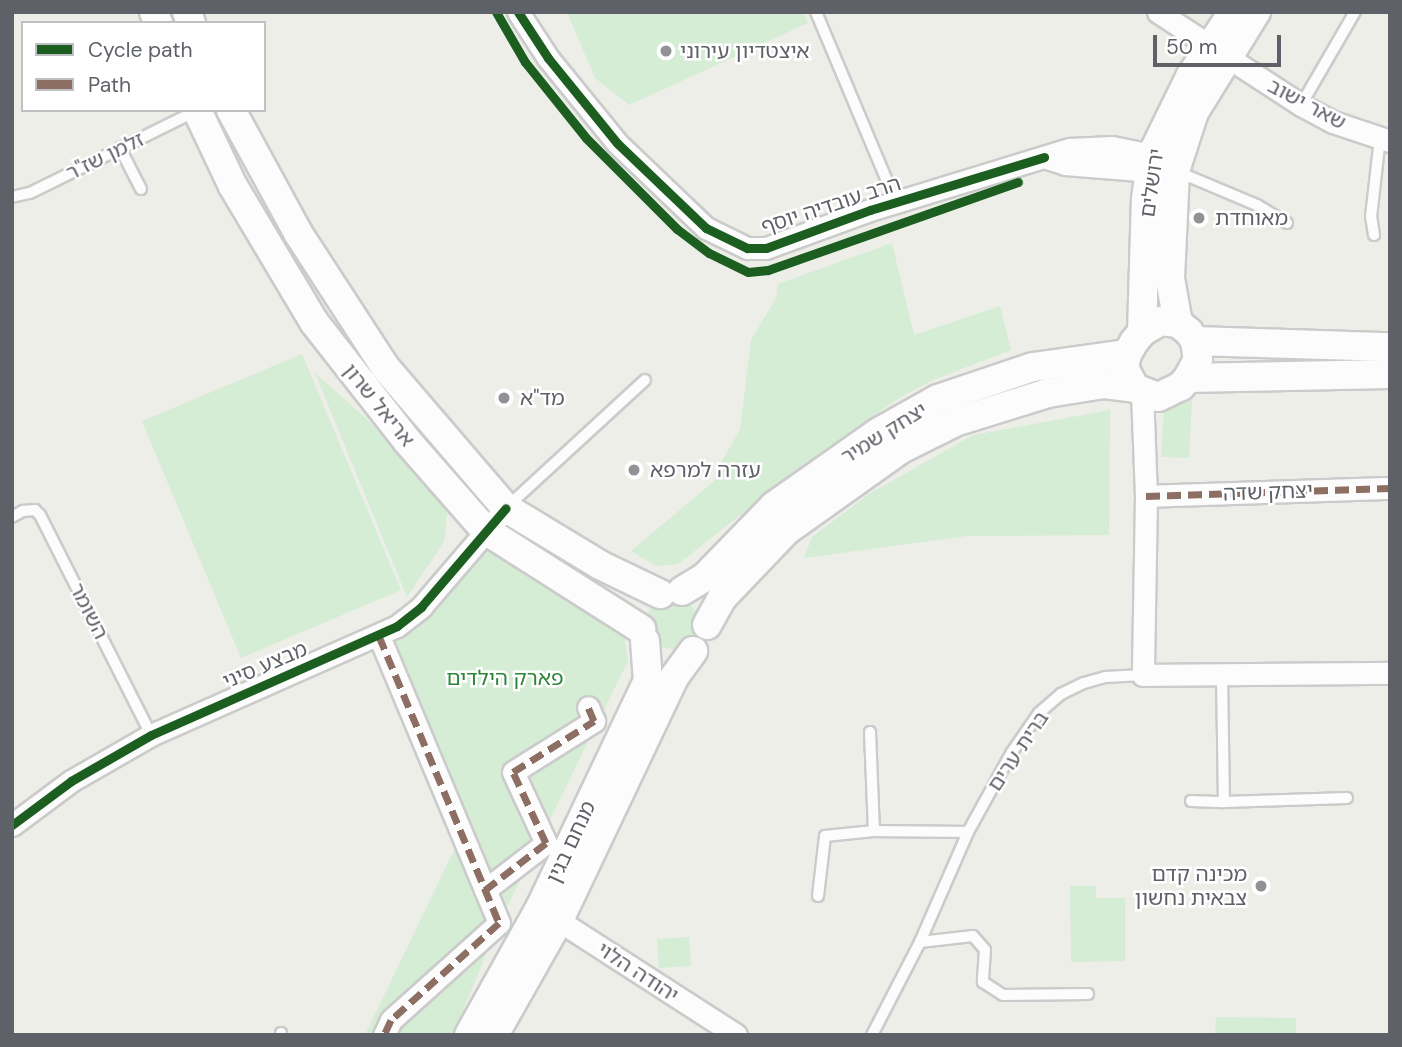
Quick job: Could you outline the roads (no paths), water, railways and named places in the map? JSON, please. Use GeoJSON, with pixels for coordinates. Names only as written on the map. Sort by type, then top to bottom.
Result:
{"type":"FeatureCollection","features":[{"type":"Feature","properties":{"kind":"main road","name":"ירושלים"},"geometry":{"type":"LineString","coordinates":[[1219,51],[1233,12]]}},
{"type":"Feature","properties":{"kind":"main road","name":"ירושלים"},"geometry":{"type":"LineString","coordinates":[[1135,343],[1168,117],[1219,51],[1256,12]]}},
{"type":"Feature","properties":{"kind":"main road","name":"אריאל שרון"},"geometry":{"type":"LineString","coordinates":[[198,112],[233,186],[314,322],[372,399],[485,530],[643,635]]}},
{"type":"Feature","properties":{"kind":"main road","name":"אריאל שרון"},"geometry":{"type":"LineString","coordinates":[[232,112],[298,233],[385,367],[506,508],[600,565],[671,593]]}},
{"type":"Feature","properties":{"kind":"main road","name":"ירושלים"},"geometry":{"type":"LineString","coordinates":[[1159,166],[1170,278],[1187,332]]}},
{"type":"Feature","properties":{"kind":"main road"},"geometry":{"type":"LineString","coordinates":[[1187,332],[1198,359],[1188,378],[1174,391],[1145,392],[1125,375],[1135,343],[1161,321],[1187,332],[1390,347]]}},
{"type":"Feature","properties":{"kind":"main road","name":"יצחק שמיר"},"geometry":{"type":"LineString","coordinates":[[671,593],[705,577],[774,506],[879,432],[938,399],[1033,367],[1135,343]]}},
{"type":"Feature","properties":{"kind":"main road"},"geometry":{"type":"LineString","coordinates":[[1188,378],[1390,374]]}},
{"type":"Feature","properties":{"kind":"main road","name":"יצחק שמיר"},"geometry":{"type":"LineString","coordinates":[[707,625],[722,598],[787,530],[901,449],[955,422],[1048,393],[1104,384],[1145,392]]}},
{"type":"Feature","properties":{"kind":"main road"},"geometry":{"type":"LineString","coordinates":[[671,593],[701,605],[707,625],[704,638],[692,651],[678,657],[668,657],[652,649],[643,635],[645,608],[671,593]]}},
{"type":"Feature","properties":{"kind":"main road","name":"מנחם בגין"},"geometry":{"type":"LineString","coordinates":[[494,1035],[549,914],[648,681],[643,635]]}},
{"type":"Feature","properties":{"kind":"main road","name":"מנחם בגין"},"geometry":{"type":"LineString","coordinates":[[469,1035],[549,914],[675,676],[692,651]]}},
{"type":"Feature","properties":{"kind":"street","name":"הרב עובדיה יוסף"},"geometry":{"type":"LineString","coordinates":[[519,12],[548,58],[617,143],[692,216],[733,243],[747,248],[766,248],[896,202],[1070,149],[1112,147],[1159,166]]}},
{"type":"Feature","properties":{"kind":"street","name":"שאר ישוב"},"geometry":{"type":"LineString","coordinates":[[1158,12],[1301,105],[1334,122],[1385,139]]}},
{"type":"Feature","properties":{"kind":"street"},"geometry":{"type":"LineString","coordinates":[[1143,675],[1145,392]]}},
{"type":"Feature","properties":{"kind":"street","name":"יצחק שדה"},"geometry":{"type":"LineString","coordinates":[[1146,496],[1390,488]]}},
{"type":"Feature","properties":{"kind":"street","name":"מבצע סיני"},"geometry":{"type":"LineString","coordinates":[[12,824],[71,780],[151,735],[240,693],[379,636],[421,607],[506,508]]}},
{"type":"Feature","properties":{"kind":"street"},"geometry":{"type":"LineString","coordinates":[[379,636],[499,923],[391,1020],[384,1035]]}},
{"type":"Feature","properties":{"kind":"street","name":"ברית ערים"},"geometry":{"type":"LineString","coordinates":[[1143,675],[1390,673]]}},
{"type":"Feature","properties":{"kind":"street"},"geometry":{"type":"LineString","coordinates":[[485,890],[546,843],[513,772],[594,721],[588,707]]}},
{"type":"Feature","properties":{"kind":"street","name":"יהודה הלוי"},"geometry":{"type":"LineString","coordinates":[[549,914],[736,1035]]}},
{"type":"Feature","properties":{"kind":"lane"},"geometry":{"type":"LineString","coordinates":[[816,12],[896,202]]}},
{"type":"Feature","properties":{"kind":"lane"},"geometry":{"type":"LineString","coordinates":[[1301,105],[1355,12]]}},
{"type":"Feature","properties":{"kind":"lane","name":"זלמן שז\"ר"},"geometry":{"type":"LineString","coordinates":[[12,197],[30,193],[193,112]]}},
{"type":"Feature","properties":{"kind":"lane"},"geometry":{"type":"LineString","coordinates":[[1374,235],[1371,217],[1385,139]]}},
{"type":"Feature","properties":{"kind":"lane"},"geometry":{"type":"LineString","coordinates":[[120,148],[141,189]]}},
{"type":"Feature","properties":{"kind":"lane"},"geometry":{"type":"LineString","coordinates":[[1159,166],[1256,205],[1287,223]]}},
{"type":"Feature","properties":{"kind":"lane"},"geometry":{"type":"LineString","coordinates":[[506,508],[645,380]]}},
{"type":"Feature","properties":{"kind":"lane","name":"השומר"},"geometry":{"type":"LineString","coordinates":[[12,517],[23,511],[34,510],[40,515],[151,735]]}},
{"type":"Feature","properties":{"kind":"lane","name":"ברית ערים"},"geometry":{"type":"LineString","coordinates":[[873,1035],[920,942],[968,832],[1012,752],[1039,713],[1061,694],[1105,677],[1143,675]]}},
{"type":"Feature","properties":{"kind":"lane"},"geometry":{"type":"LineString","coordinates":[[1222,676],[1224,802]]}},
{"type":"Feature","properties":{"kind":"lane"},"geometry":{"type":"LineString","coordinates":[[870,732],[874,831]]}},
{"type":"Feature","properties":{"kind":"lane"},"geometry":{"type":"LineString","coordinates":[[1191,801],[1348,798]]}},
{"type":"Feature","properties":{"kind":"lane"},"geometry":{"type":"LineString","coordinates":[[818,896],[825,836],[874,831],[968,832]]}},
{"type":"Feature","properties":{"kind":"lane"},"geometry":{"type":"LineString","coordinates":[[920,942],[973,936],[985,950],[983,982],[1003,995],[1088,994]]}},
{"type":"Feature","properties":{"kind":"place","name":"איצטדיון עירוני"},"geometry":{"type":"Point","coordinates":[666,51]}},
{"type":"Feature","properties":{"kind":"place","name":"מאוחדת"},"geometry":{"type":"Point","coordinates":[1199,218]}},
{"type":"Feature","properties":{"kind":"place","name":"מד\"א"},"geometry":{"type":"Point","coordinates":[504,398]}},
{"type":"Feature","properties":{"kind":"place","name":"עזרה למרפא"},"geometry":{"type":"Point","coordinates":[634,470]}},
{"type":"Feature","properties":{"kind":"place","name":"מכינה קדם צבאית נחשון"},"geometry":{"type":"Point","coordinates":[1261,886]}},
{"type":"Feature","properties":{"kind":"park label","name":"פארק הילדים"},"geometry":{"type":"Point","coordinates":[505,678]}}]}
